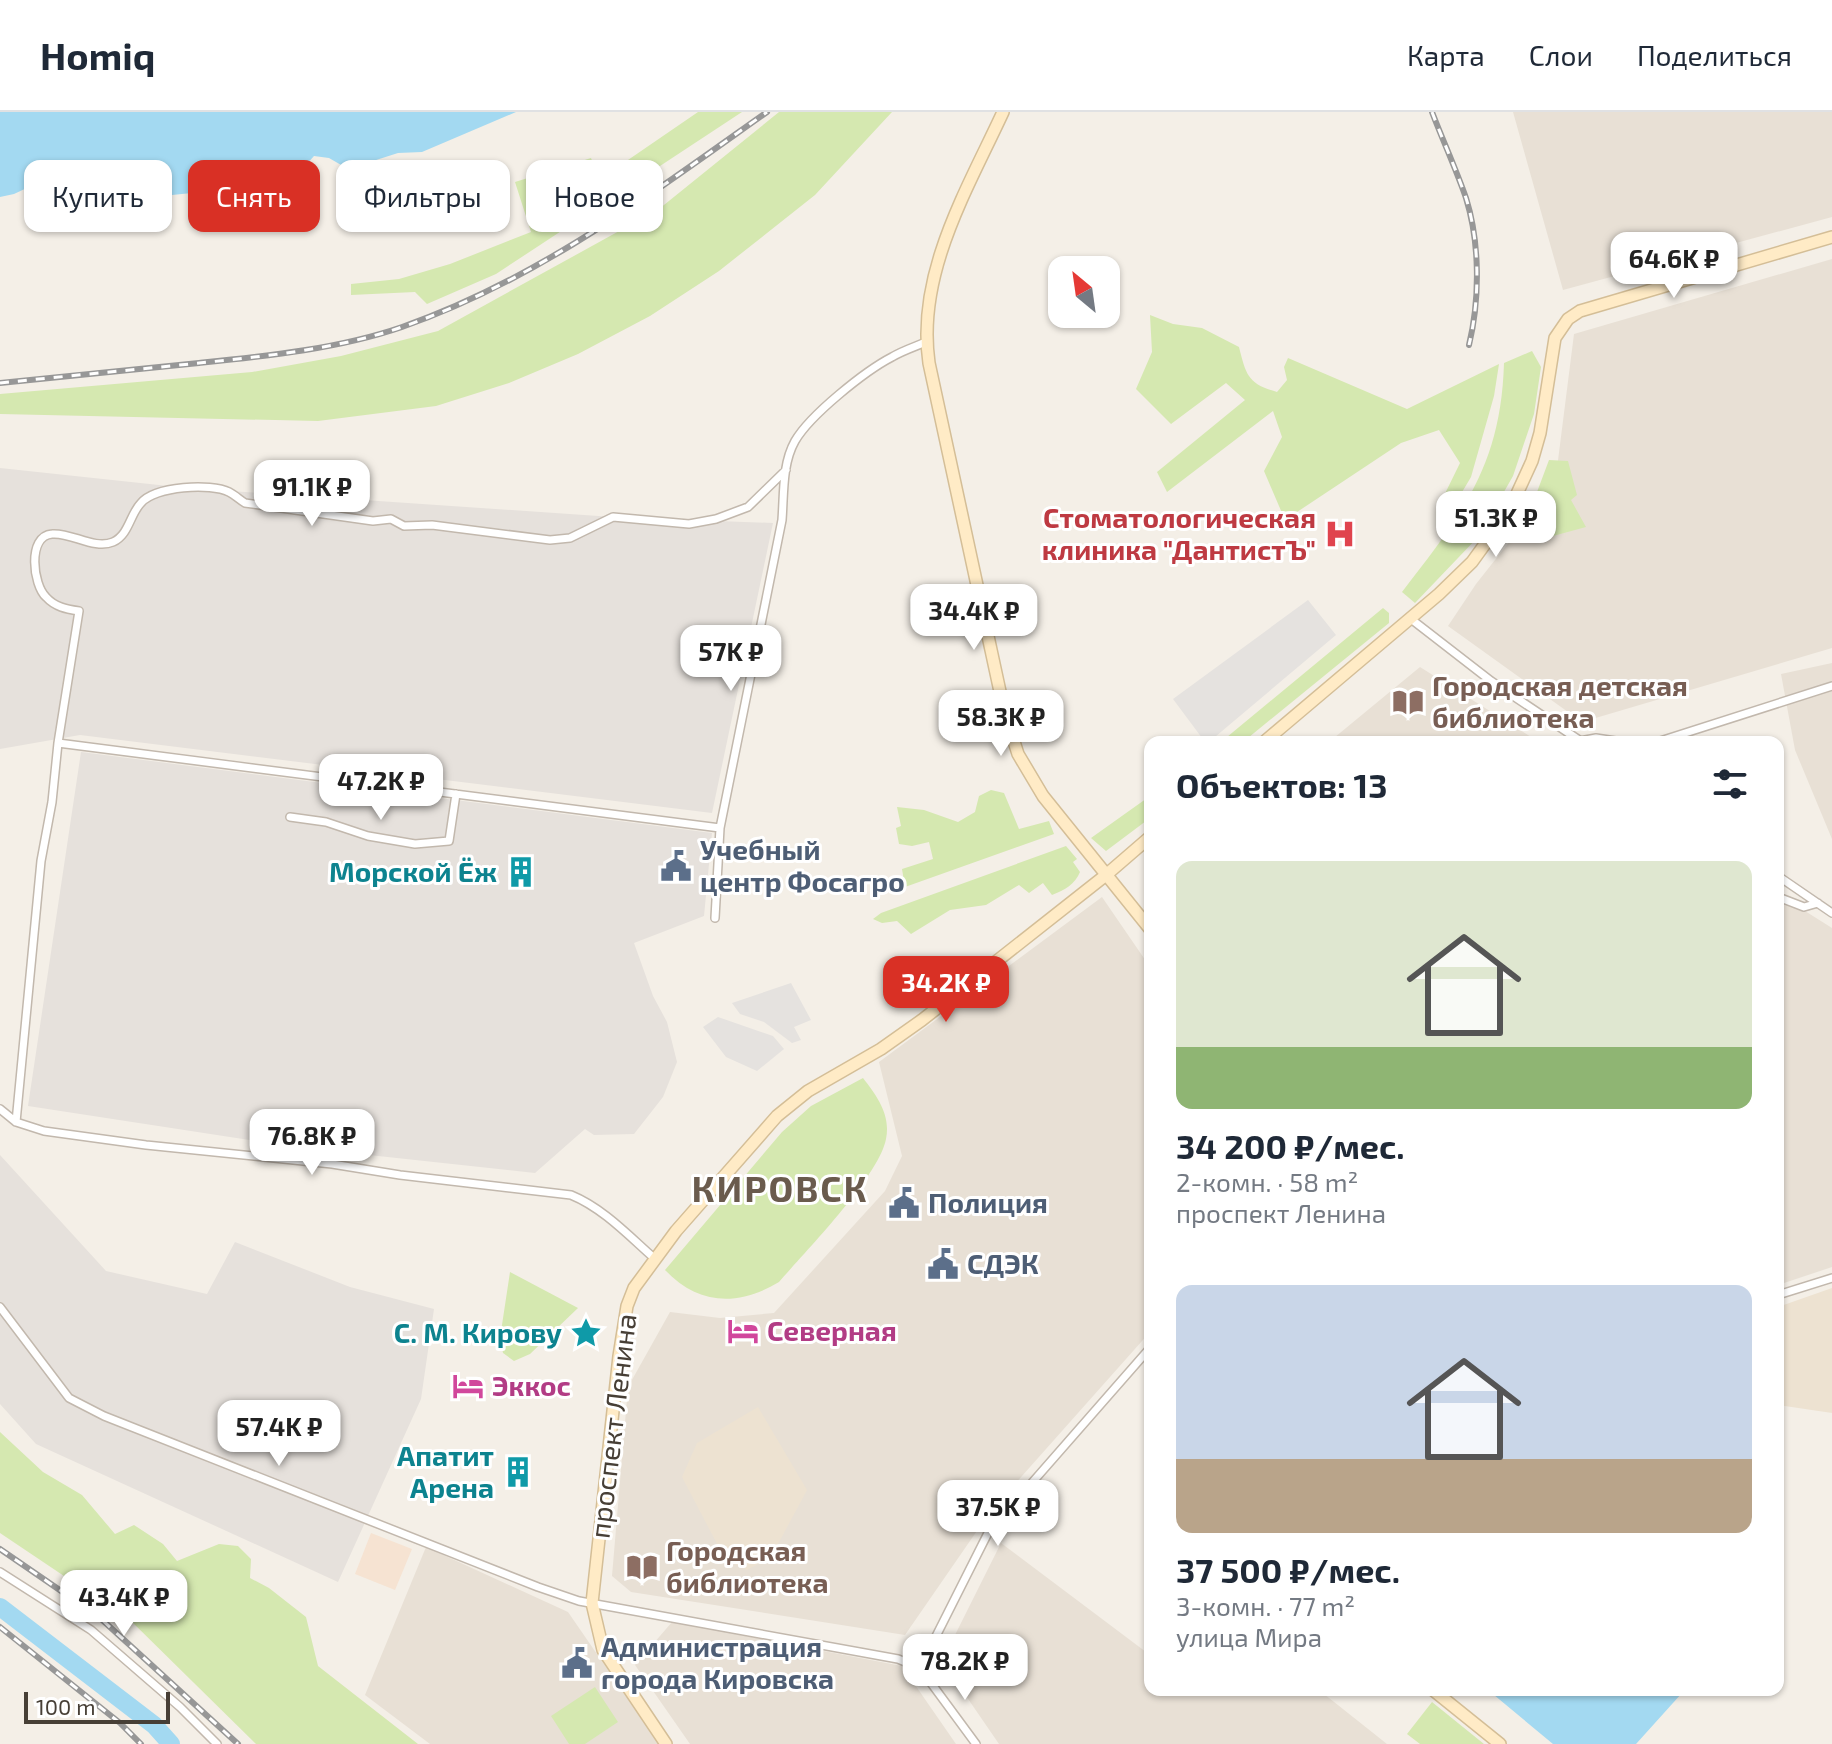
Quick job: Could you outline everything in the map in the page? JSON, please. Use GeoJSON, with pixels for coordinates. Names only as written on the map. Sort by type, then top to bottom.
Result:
{"type":"FeatureCollection","features":[{"type":"Feature","properties":{"kind":"street"},"geometry":{"type":"LineString","coordinates":[[1003,112],[951,221],[926,309],[926,342],[995,671],[1018,754],[1060,820],[1144,922]]}},
{"type":"Feature","properties":{"kind":"street"},"geometry":{"type":"LineString","coordinates":[[1271,736],[1411,619],[1472,562],[1493,533],[1516,496],[1532,461],[1546,409],[1555,338],[1568,319],[1597,306],[1832,237]]}},
{"type":"Feature","properties":{"kind":"street"},"geometry":{"type":"LineString","coordinates":[[715,918],[720,828],[782,520],[786,470],[794,443],[811,420],[884,362],[926,342]]}},
{"type":"Feature","properties":{"kind":"street"},"geometry":{"type":"LineString","coordinates":[[16,1122],[28,976],[58,743],[79,611],[60,607],[44,596],[35,577],[35,554],[42,538],[50,534],[105,544],[115,541],[124,534],[139,504],[147,497],[178,487],[228,491],[245,503],[373,521],[391,519],[404,526],[432,525],[550,540],[570,538],[613,517],[689,524],[716,519],[748,507],[786,470]]}},
{"type":"Feature","properties":{"kind":"street"},"geometry":{"type":"LineString","coordinates":[[1411,619],[1491,681],[1574,736]]}},
{"type":"Feature","properties":{"kind":"street"},"geometry":{"type":"LineString","coordinates":[[1676,736],[1832,686]]}},
{"type":"Feature","properties":{"kind":"street"},"geometry":{"type":"LineString","coordinates":[[58,743],[720,828]]}},
{"type":"Feature","properties":{"kind":"street"},"geometry":{"type":"LineString","coordinates":[[290,817],[326,822],[368,836],[415,844],[449,841],[456,794]]}},
{"type":"Feature","properties":{"kind":"street","name":"проспект Ленина"},"geometry":{"type":"LineString","coordinates":[[666,1744],[603,1650],[592,1603],[610,1428],[623,1331],[634,1288],[652,1262],[777,1116],[808,1091],[881,1049],[922,1020],[1144,842]]}},
{"type":"Feature","properties":{"kind":"street"},"geometry":{"type":"LineString","coordinates":[[1784,880],[1832,913]]}},
{"type":"Feature","properties":{"kind":"street"},"geometry":{"type":"LineString","coordinates":[[1784,899],[1804,907],[1818,903]]}},
{"type":"Feature","properties":{"kind":"street"},"geometry":{"type":"LineString","coordinates":[[0,1109],[16,1122],[44,1131],[562,1193],[581,1199],[636,1242],[652,1262]]}},
{"type":"Feature","properties":{"kind":"street"},"geometry":{"type":"LineString","coordinates":[[1784,1293],[1832,1278]]}},
{"type":"Feature","properties":{"kind":"street"},"geometry":{"type":"LineString","coordinates":[[0,1307],[69,1398],[104,1416],[538,1587],[592,1603],[898,1659],[920,1668],[976,1744]]}},
{"type":"Feature","properties":{"kind":"street"},"geometry":{"type":"LineString","coordinates":[[920,1668],[988,1533],[1144,1355]]}},
{"type":"Feature","properties":{"kind":"street"},"geometry":{"type":"LineString","coordinates":[[0,1572],[91,1630],[180,1707],[217,1744]]}},
{"type":"Feature","properties":{"kind":"street"},"geometry":{"type":"LineString","coordinates":[[1440,1696],[1500,1744]]}},
{"type":"Feature","properties":{"kind":"shaded area"},"geometry":{"type":"Polygon","coordinates":[[[1513,112],[1832,112],[1832,217],[1563,290],[1513,112]]]}},
{"type":"Feature","properties":{"kind":"shaded area"},"geometry":{"type":"Polygon","coordinates":[[[1832,259],[1832,648],[1582,722],[1448,626],[1476,584],[1555,484],[1574,334],[1832,259]]]}},
{"type":"Feature","properties":{"kind":"shaded area"},"geometry":{"type":"Polygon","coordinates":[[[0,468],[187,488],[613,517],[773,523],[712,813],[80,735],[0,749],[0,468]]]}},
{"type":"Feature","properties":{"kind":"shaded area"},"geometry":{"type":"Polygon","coordinates":[[[1308,600],[1336,635],[1216,736],[1201,736],[1173,699],[1308,600]]]}},
{"type":"Feature","properties":{"kind":"shaded area"},"geometry":{"type":"Polygon","coordinates":[[[1832,663],[1832,839],[1795,750],[1781,674],[1832,663]]]}},
{"type":"Feature","properties":{"kind":"shaded area"},"geometry":{"type":"Polygon","coordinates":[[[1420,667],[1529,736],[1336,736],[1420,667]]]}},
{"type":"Feature","properties":{"kind":"shaded area"},"geometry":{"type":"Polygon","coordinates":[[[81,752],[712,833],[704,916],[634,943],[653,996],[667,1022],[677,1062],[663,1097],[634,1134],[594,1135],[585,1129],[535,1173],[295,1147],[28,1106],[81,752]]]}},
{"type":"Feature","properties":{"kind":"shaded area"},"geometry":{"type":"Polygon","coordinates":[[[1102,897],[1144,958],[1144,1339],[990,1512],[905,1635],[631,1592],[612,1576],[628,1387],[670,1312],[720,1318],[774,1313],[885,1191],[902,1156],[879,1062],[1102,897]]]}},
{"type":"Feature","properties":{"kind":"shaded area"},"geometry":{"type":"Polygon","coordinates":[[[1784,898],[1832,928],[1832,1267],[1784,1283],[1784,898]]]}},
{"type":"Feature","properties":{"kind":"shaded area"},"geometry":{"type":"Polygon","coordinates":[[[791,983],[811,1020],[794,1027],[801,1040],[792,1043],[764,1022],[740,1014],[732,1003],[791,983]]]}},
{"type":"Feature","properties":{"kind":"shaded area"},"geometry":{"type":"Polygon","coordinates":[[[718,1017],[773,1036],[784,1049],[757,1071],[726,1057],[703,1027],[718,1017]]]}},
{"type":"Feature","properties":{"kind":"shaded area"},"geometry":{"type":"Polygon","coordinates":[[[0,1155],[106,1271],[207,1294],[235,1242],[350,1287],[434,1309],[421,1399],[338,1582],[36,1444],[0,1404],[0,1155]]]}},
{"type":"Feature","properties":{"kind":"shaded area"},"geometry":{"type":"Polygon","coordinates":[[[1832,1288],[1832,1413],[1784,1406],[1784,1305],[1832,1288]]]}},
{"type":"Feature","properties":{"kind":"shaded area"},"geometry":{"type":"Polygon","coordinates":[[[758,1407],[807,1490],[771,1557],[747,1570],[725,1559],[682,1477],[697,1443],[758,1407]]]}},
{"type":"Feature","properties":{"kind":"shaded area"},"geometry":{"type":"Polygon","coordinates":[[[371,1533],[412,1549],[395,1590],[355,1574],[371,1533]]]}},
{"type":"Feature","properties":{"kind":"shaded area"},"geometry":{"type":"Polygon","coordinates":[[[1001,1543],[1144,1650],[1144,1696],[1327,1696],[1387,1744],[999,1744],[942,1661],[1001,1543]]]}},
{"type":"Feature","properties":{"kind":"shaded area"},"geometry":{"type":"Polygon","coordinates":[[[426,1547],[568,1612],[659,1744],[430,1744],[365,1695],[426,1547]]]}},
{"type":"Feature","properties":{"kind":"shaded area"},"geometry":{"type":"Polygon","coordinates":[[[672,1622],[902,1666],[956,1744],[690,1744],[635,1665],[672,1622]]]}},
{"type":"Feature","properties":{"kind":"green space"},"geometry":{"type":"Polygon","coordinates":[[[698,112],[742,112],[663,164],[663,160],[628,160],[698,112]]]}},
{"type":"Feature","properties":{"kind":"green space"},"geometry":{"type":"Polygon","coordinates":[[[779,112],[892,112],[815,195],[719,271],[650,316],[578,354],[509,383],[436,406],[318,421],[0,414],[0,394],[252,372],[341,356],[438,331],[617,232],[663,232],[663,206],[779,112]]]}},
{"type":"Feature","properties":{"kind":"green space"},"geometry":{"type":"Polygon","coordinates":[[[526,179],[526,216],[515,182],[526,179]]]}},
{"type":"Feature","properties":{"kind":"green space"},"geometry":{"type":"Polygon","coordinates":[[[531,232],[560,232],[496,274],[427,304],[415,292],[351,295],[351,284],[399,279],[450,264],[531,232]]]}},
{"type":"Feature","properties":{"kind":"green space"},"geometry":{"type":"Polygon","coordinates":[[[1150,315],[1173,324],[1202,328],[1239,347],[1244,365],[1254,382],[1277,392],[1287,380],[1284,367],[1288,358],[1407,409],[1499,364],[1494,396],[1471,477],[1439,531],[1436,512],[1460,463],[1439,430],[1401,443],[1285,520],[1264,471],[1282,437],[1273,411],[1167,492],[1157,472],[1245,400],[1226,383],[1171,424],[1136,389],[1152,352],[1150,315]]]}},
{"type":"Feature","properties":{"kind":"green space"},"geometry":{"type":"Polygon","coordinates":[[[1532,351],[1541,367],[1534,414],[1513,476],[1479,536],[1415,603],[1402,592],[1460,512],[1486,460],[1501,399],[1504,363],[1532,351]]]}},
{"type":"Feature","properties":{"kind":"green space"},"geometry":{"type":"Polygon","coordinates":[[[1549,460],[1568,461],[1577,495],[1571,500],[1586,527],[1553,536],[1534,500],[1549,460]]]}},
{"type":"Feature","properties":{"kind":"green space"},"geometry":{"type":"Polygon","coordinates":[[[1383,608],[1389,613],[1389,623],[1250,736],[1228,736],[1383,608]]]}},
{"type":"Feature","properties":{"kind":"green space"},"geometry":{"type":"Polygon","coordinates":[[[991,790],[1004,793],[1019,829],[1049,821],[1054,834],[905,887],[902,869],[933,859],[929,842],[912,846],[899,844],[896,828],[901,826],[897,807],[924,810],[958,822],[975,812],[979,796],[991,790]]]}},
{"type":"Feature","properties":{"kind":"green space"},"geometry":{"type":"Polygon","coordinates":[[[1144,800],[1144,822],[1106,851],[1091,838],[1144,800]]]}},
{"type":"Feature","properties":{"kind":"green space"},"geometry":{"type":"Polygon","coordinates":[[[1066,846],[1077,859],[1073,862],[1080,872],[1069,886],[1052,895],[1043,883],[1029,893],[1019,885],[986,905],[950,910],[911,934],[897,921],[882,923],[873,919],[881,913],[1066,846]]]}},
{"type":"Feature","properties":{"kind":"green space"},"geometry":{"type":"Polygon","coordinates":[[[863,1078],[885,1114],[886,1139],[880,1154],[840,1213],[779,1282],[749,1296],[719,1298],[691,1290],[665,1270],[782,1132],[811,1106],[863,1078]]]}},
{"type":"Feature","properties":{"kind":"green space"},"geometry":{"type":"Polygon","coordinates":[[[510,1272],[578,1308],[530,1354],[514,1361],[503,1353],[500,1338],[510,1272]]]}},
{"type":"Feature","properties":{"kind":"green space"},"geometry":{"type":"Polygon","coordinates":[[[0,1432],[43,1472],[82,1495],[115,1534],[134,1525],[163,1544],[177,1561],[219,1544],[238,1546],[251,1559],[250,1578],[269,1588],[306,1617],[318,1666],[418,1744],[256,1744],[131,1621],[0,1533],[0,1432]]]}},
{"type":"Feature","properties":{"kind":"green space"},"geometry":{"type":"Polygon","coordinates":[[[595,1687],[618,1722],[585,1744],[569,1744],[551,1716],[595,1687]]]}},
{"type":"Feature","properties":{"kind":"green space"},"geometry":{"type":"Polygon","coordinates":[[[1432,1702],[1484,1744],[1420,1744],[1407,1734],[1432,1702]]]}},
{"type":"Feature","properties":{"kind":"water"},"geometry":{"type":"Polygon","coordinates":[[[0,112],[516,112],[422,152],[398,153],[376,160],[336,162],[314,156],[310,160],[188,160],[188,193],[172,195],[172,160],[24,160],[24,189],[0,197],[0,112]]]}},
{"type":"Feature","properties":{"kind":"water"},"geometry":{"type":"Polygon","coordinates":[[[1495,1696],[1679,1696],[1636,1744],[1553,1744],[1495,1696]]]}},
{"type":"Feature","properties":{"kind":"waterway"},"geometry":{"type":"LineString","coordinates":[[0,1607],[154,1725],[171,1744]]}},
{"type":"Feature","properties":{"kind":"railway"},"geometry":{"type":"LineString","coordinates":[[0,383],[276,354],[353,341],[402,327],[500,285],[592,233],[767,112]]}},
{"type":"Feature","properties":{"kind":"railway"},"geometry":{"type":"LineString","coordinates":[[1432,112],[1466,198],[1474,233],[1477,290],[1469,345]]}},
{"type":"Feature","properties":{"kind":"railway"},"geometry":{"type":"LineString","coordinates":[[0,1549],[99,1617],[238,1744]]}},
{"type":"Feature","properties":{"kind":"railway"},"geometry":{"type":"LineString","coordinates":[[0,1627],[120,1723],[141,1744]]}},
{"type":"Feature","properties":{"kind":"place","name":"Стоматологическая клиника \"ДантистЪ\""},"geometry":{"type":"Point","coordinates":[1340,534]}},
{"type":"Feature","properties":{"kind":"place","name":"Городская детская библиотека"},"geometry":{"type":"Point","coordinates":[1408,702]}},
{"type":"Feature","properties":{"kind":"place","name":"Учебный центр Фосагро"},"geometry":{"type":"Point","coordinates":[676,866]}},
{"type":"Feature","properties":{"kind":"place","name":"Морской Ёж"},"geometry":{"type":"Point","coordinates":[521,872]}},
{"type":"Feature","properties":{"kind":"place","name":"Полиция"},"geometry":{"type":"Point","coordinates":[904,1203]}},
{"type":"Feature","properties":{"kind":"place","name":"СДЭК"},"geometry":{"type":"Point","coordinates":[943,1264]}},
{"type":"Feature","properties":{"kind":"place","name":"Северная"},"geometry":{"type":"Point","coordinates":[743,1331]}},
{"type":"Feature","properties":{"kind":"place","name":"С. М. Кирову"},"geometry":{"type":"Point","coordinates":[586,1333]}},
{"type":"Feature","properties":{"kind":"place","name":"Эккос"},"geometry":{"type":"Point","coordinates":[468,1386]}},
{"type":"Feature","properties":{"kind":"place","name":"Апатит Арена"},"geometry":{"type":"Point","coordinates":[518,1472]}},
{"type":"Feature","properties":{"kind":"place","name":"Городская библиотека"},"geometry":{"type":"Point","coordinates":[642,1567]}},
{"type":"Feature","properties":{"kind":"place","name":"Администрация города Кировска"},"geometry":{"type":"Point","coordinates":[577,1663]}},
{"type":"Feature","properties":{"kind":"district","name":"КИРОВСК"},"geometry":{"type":"Point","coordinates":[780,1189]}}]}
